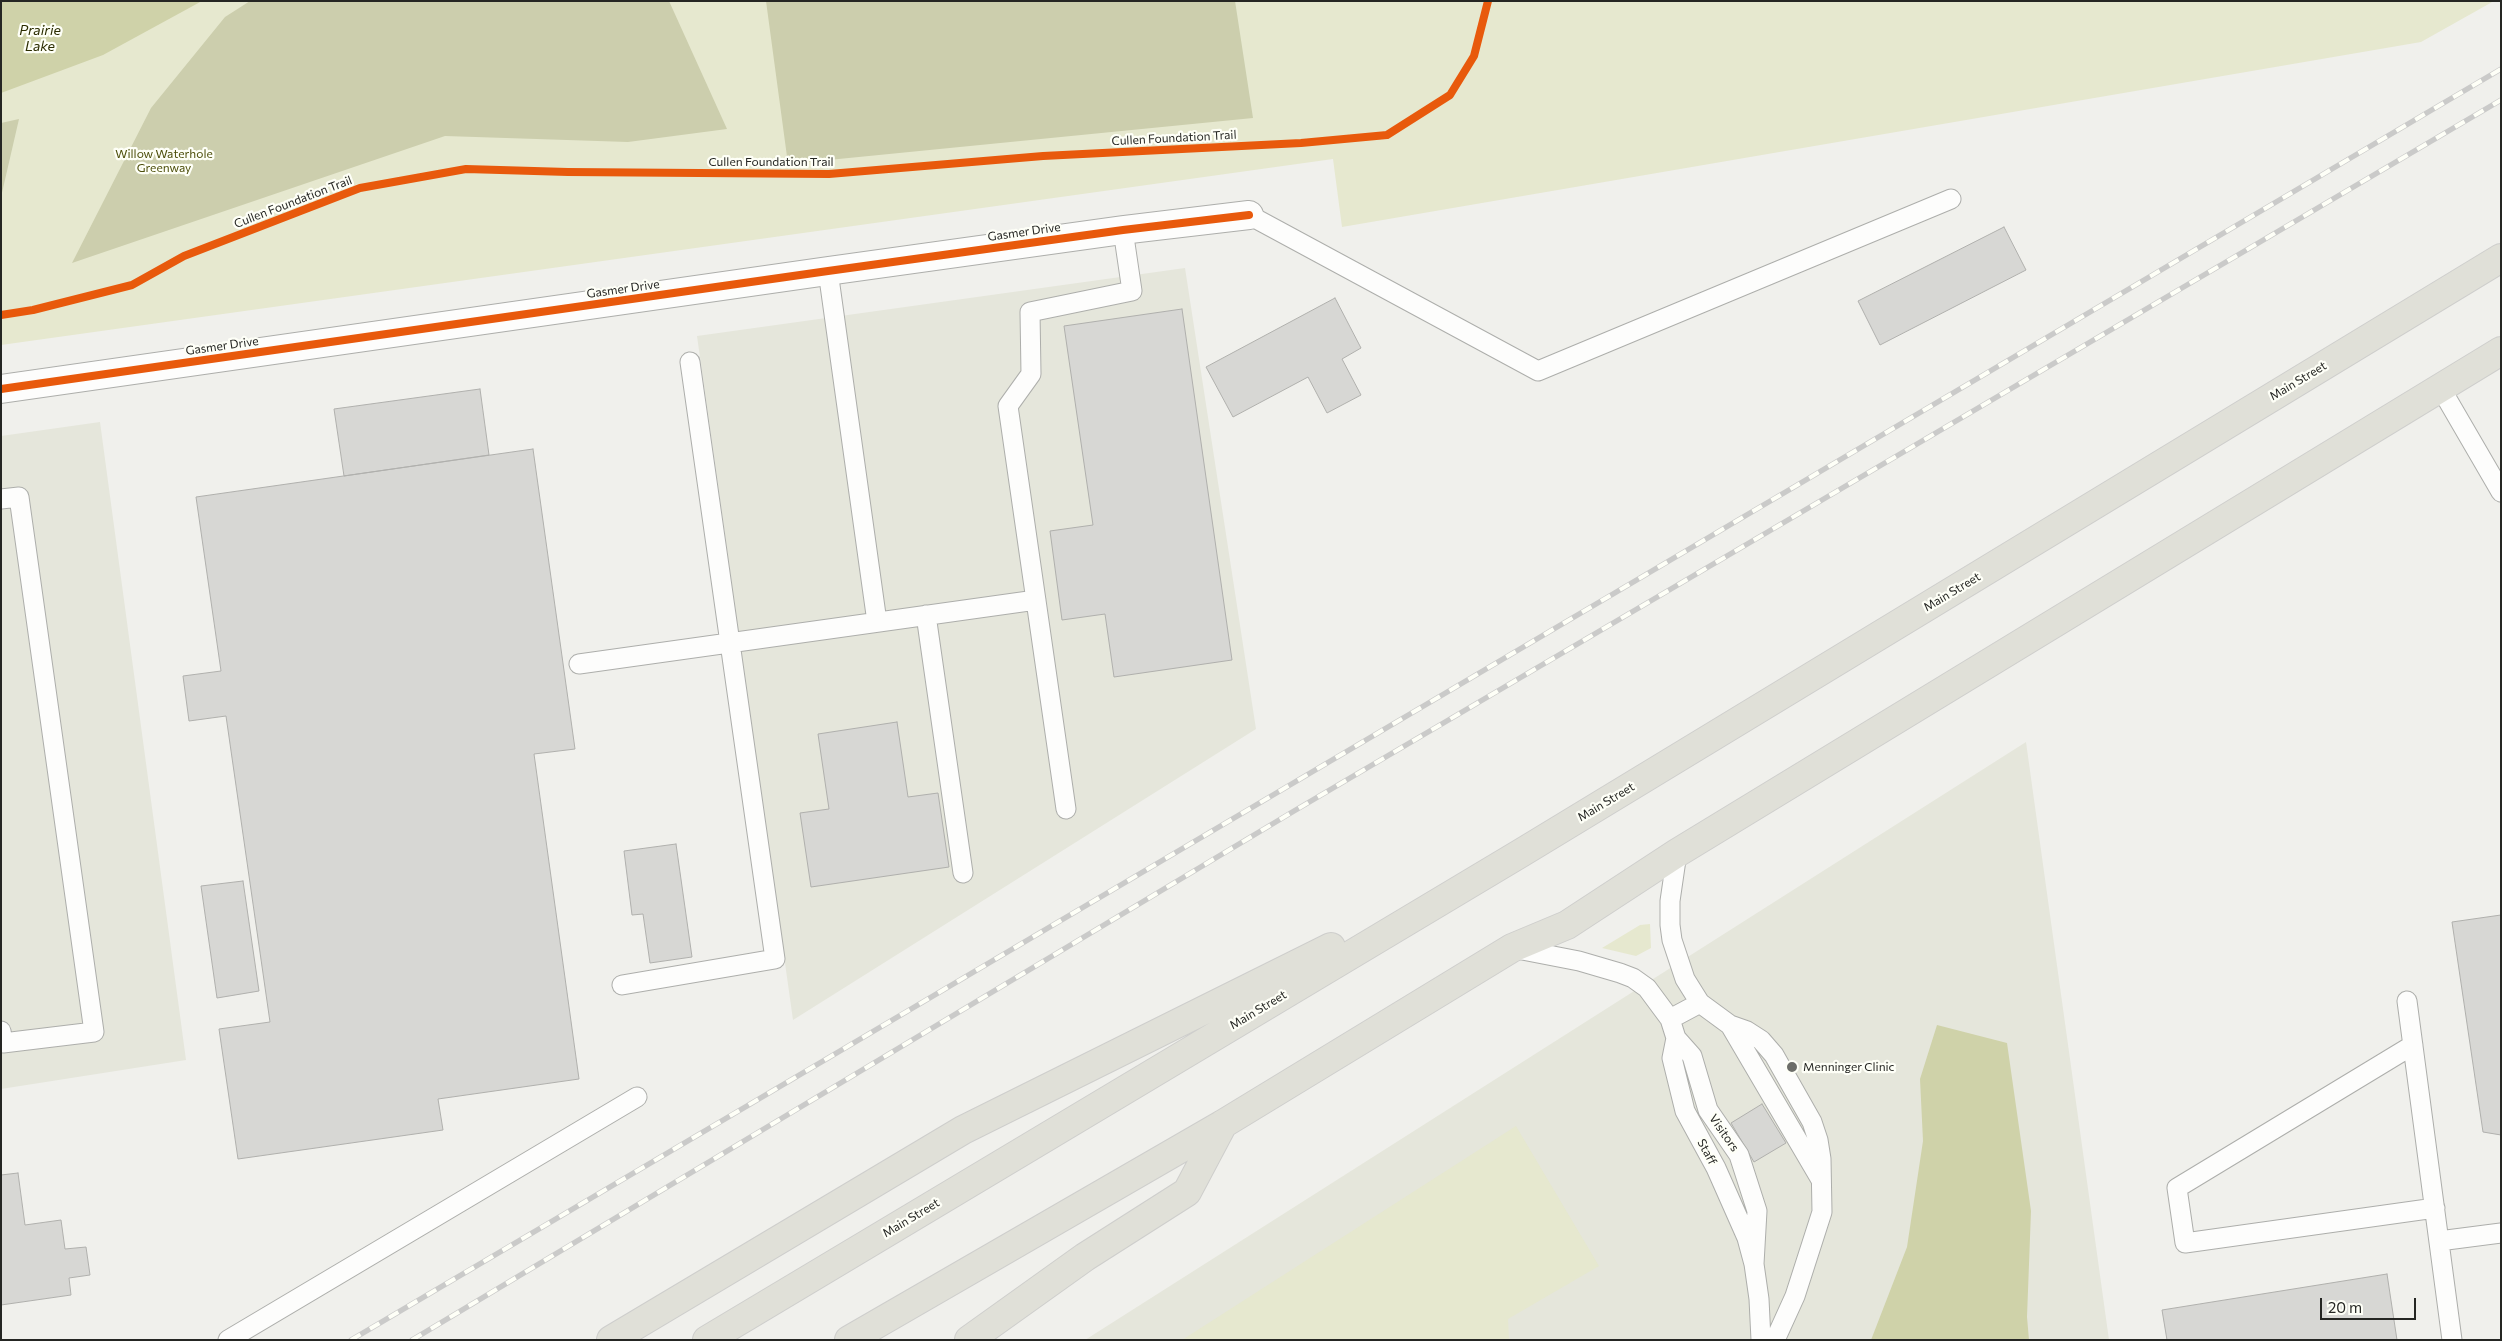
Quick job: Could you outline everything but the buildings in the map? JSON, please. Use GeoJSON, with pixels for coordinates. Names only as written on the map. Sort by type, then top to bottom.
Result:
{"type":"FeatureCollection","features":[{"type":"Feature","properties":{"kind":"highway","name":"Main Street"},"geometry":{"type":"LineString","coordinates":[[707,1340],[1521,853],[2501,258]]}},
{"type":"Feature","properties":{"kind":"highway"},"geometry":{"type":"LineString","coordinates":[[849,1340],[1223,1124],[1512,948],[1567,925],[1677,853],[2501,351]]}},
{"type":"Feature","properties":{"kind":"highway"},"geometry":{"type":"LineString","coordinates":[[612,1340],[963,1130],[1521,853]]}},
{"type":"Feature","properties":{"kind":"highway"},"geometry":{"type":"LineString","coordinates":[[969,1340],[1085,1257],[1187,1192],[1223,1124]]}},
{"type":"Feature","properties":{"kind":"street","name":"Gasmer Drive"},"geometry":{"type":"LineString","coordinates":[[1,389],[828,271],[1123,230],[1249,215]]}},
{"type":"Feature","properties":{"kind":"lane"},"geometry":{"type":"LineString","coordinates":[[1249,215],[1538,371],[1951,199]]}},
{"type":"Feature","properties":{"kind":"lane"},"geometry":{"type":"LineString","coordinates":[[1066,809],[1008,406],[1031,374],[1030,312],[1132,291],[1123,230]]}},
{"type":"Feature","properties":{"kind":"lane"},"geometry":{"type":"LineString","coordinates":[[828,271],[877,622]]}},
{"type":"Feature","properties":{"kind":"lane"},"geometry":{"type":"LineString","coordinates":[[622,985],[775,959],[690,362]]}},
{"type":"Feature","properties":{"kind":"lane"},"geometry":{"type":"LineString","coordinates":[[2440,387],[2501,492]]}},
{"type":"Feature","properties":{"kind":"lane"},"geometry":{"type":"LineString","coordinates":[[1,499],[19,497],[94,1032],[3,1043],[1,1031]]}},
{"type":"Feature","properties":{"kind":"lane"},"geometry":{"type":"LineString","coordinates":[[579,664],[1036,600]]}},
{"type":"Feature","properties":{"kind":"lane"},"geometry":{"type":"LineString","coordinates":[[926,615],[963,873]]}},
{"type":"Feature","properties":{"kind":"lane"},"geometry":{"type":"LineString","coordinates":[[1677,853],[1670,901],[1672,940],[1685,979],[1700,1003],[1730,1025],[1747,1031],[1761,1040],[1774,1054],[1812,1122],[1821,1159],[1822,1212],[1818,1228],[1795,1296],[1775,1340]]}},
{"type":"Feature","properties":{"kind":"lane"},"geometry":{"type":"LineString","coordinates":[[1512,948],[1579,961],[1633,978],[1647,988],[1670,1019],[1676,1038]]}},
{"type":"Feature","properties":{"kind":"lane"},"geometry":{"type":"LineString","coordinates":[[2407,1000],[2452,1340]]}},
{"type":"Feature","properties":{"kind":"lane"},"geometry":{"type":"LineString","coordinates":[[1670,1019],[1700,1003]]}},
{"type":"Feature","properties":{"kind":"lane","name":"Staff"},"geometry":{"type":"LineString","coordinates":[[1676,1038],[1672,1058],[1686,1111],[1716,1168],[1747,1238],[1754,1264]]}},
{"type":"Feature","properties":{"kind":"lane","name":"Visitors"},"geometry":{"type":"LineString","coordinates":[[1676,1038],[1692,1056],[1708,1110],[1740,1155],[1757,1211],[1754,1264]]}},
{"type":"Feature","properties":{"kind":"lane"},"geometry":{"type":"LineString","coordinates":[[2413,1045],[2177,1188],[2185,1243],[2434,1208]]}},
{"type":"Feature","properties":{"kind":"lane"},"geometry":{"type":"LineString","coordinates":[[228,1340],[637,1096]]}},
{"type":"Feature","properties":{"kind":"lane"},"geometry":{"type":"LineString","coordinates":[[2439,1241],[2501,1232]]}},
{"type":"Feature","properties":{"kind":"lane"},"geometry":{"type":"LineString","coordinates":[[1754,1264],[1760,1299],[1761,1340]]}},
{"type":"Feature","properties":{"kind":"shaded area"},"geometry":{"type":"Polygon","coordinates":[[[1185,268],[1256,729],[793,1020],[697,336],[1185,268]]]}},
{"type":"Feature","properties":{"kind":"shaded area"},"geometry":{"type":"Polygon","coordinates":[[[100,422],[186,1060],[1,1089],[1,436],[100,422]]]}},
{"type":"Feature","properties":{"kind":"shaded area","name":"Menninger Clinic"},"geometry":{"type":"Polygon","coordinates":[[[2026,742],[2109,1340],[1085,1340],[2026,742]]]}},
{"type":"Feature","properties":{"kind":"green space","name":"Willow Waterhole Greenway"},"geometry":{"type":"Polygon","coordinates":[[[1,1],[2494,1],[2421,42],[1342,227],[1333,159],[1,345],[1,1]]]}},
{"type":"Feature","properties":{"kind":"green space"},"geometry":{"type":"Polygon","coordinates":[[[250,1],[669,1],[727,129],[628,142],[445,136],[72,263],[151,108],[225,17],[250,1]]]}},
{"type":"Feature","properties":{"kind":"green space"},"geometry":{"type":"Polygon","coordinates":[[[766,1],[1235,1],[1253,118],[788,164],[766,1]]]}},
{"type":"Feature","properties":{"kind":"green space"},"geometry":{"type":"Polygon","coordinates":[[[19,119],[1,197],[1,123],[19,119]]]}},
{"type":"Feature","properties":{"kind":"green space"},"geometry":{"type":"Polygon","coordinates":[[[1650,924],[1651,948],[1636,956],[1602,948],[1640,925],[1650,924]]]}},
{"type":"Feature","properties":{"kind":"green space"},"geometry":{"type":"Polygon","coordinates":[[[1516,1126],[1599,1266],[1508,1319],[1509,1340],[1182,1340],[1516,1126]]]}},
{"type":"Feature","properties":{"kind":"water","name":"Prairie Lake"},"geometry":{"type":"Polygon","coordinates":[[[1,1],[202,1],[103,55],[1,93],[1,1]]]}},
{"type":"Feature","properties":{"kind":"water"},"geometry":{"type":"Polygon","coordinates":[[[1937,1025],[2007,1043],[2031,1211],[2027,1317],[2029,1340],[1871,1340],[1907,1247],[1923,1141],[1920,1079],[1937,1025]]]}},
{"type":"Feature","properties":{"kind":"railway"},"geometry":{"type":"LineString","coordinates":[[351,1340],[2501,69]]}},
{"type":"Feature","properties":{"kind":"railway"},"geometry":{"type":"LineString","coordinates":[[412,1340],[1294,811],[2501,100]]}},
{"type":"Feature","properties":{"kind":"cycle path","name":"Cullen Foundation Trail"},"geometry":{"type":"LineString","coordinates":[[1,315],[33,310],[132,285],[184,256],[360,188],[466,169],[568,172],[829,174],[1043,156],[1301,143],[1387,135],[1450,95],[1474,56],[1488,1]]}},
{"type":"Feature","properties":{"kind":"cycle path"},"geometry":{"type":"LineString","coordinates":[[1,389],[828,271],[1123,230],[1249,215]]}},
{"type":"Feature","properties":{"kind":"place","name":"Menninger Clinic"},"geometry":{"type":"Point","coordinates":[1792,1067]}}]}
